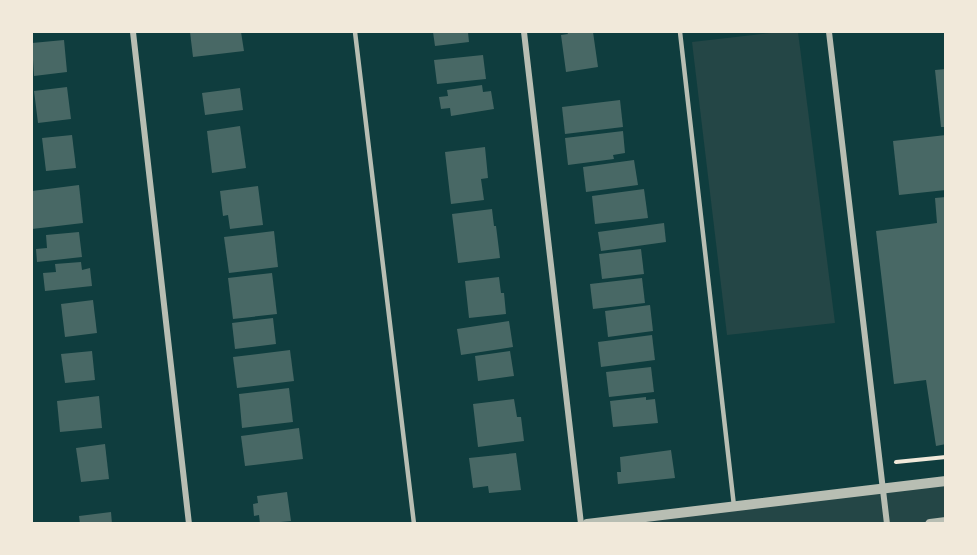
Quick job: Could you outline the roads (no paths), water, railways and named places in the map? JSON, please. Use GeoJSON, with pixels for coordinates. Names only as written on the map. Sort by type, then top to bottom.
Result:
{"type":"FeatureCollection","features":[{"type":"Feature","properties":{"kind":"street"},"geometry":{"type":"LineString","coordinates":[[133,32],[189,524]]}},
{"type":"Feature","properties":{"kind":"street"},"geometry":{"type":"LineString","coordinates":[[524,32],[581,524]]}},
{"type":"Feature","properties":{"kind":"street"},"geometry":{"type":"LineString","coordinates":[[829,32],[887,524]]}},
{"type":"Feature","properties":{"kind":"street"},"geometry":{"type":"LineString","coordinates":[[587,524],[945,481]]}},
{"type":"Feature","properties":{"kind":"street"},"geometry":{"type":"LineString","coordinates":[[930,524],[945,522]]}},
{"type":"Feature","properties":{"kind":"lane"},"geometry":{"type":"LineString","coordinates":[[355,32],[414,524]]}},
{"type":"Feature","properties":{"kind":"lane"},"geometry":{"type":"LineString","coordinates":[[680,32],[734,506]]}}]}
